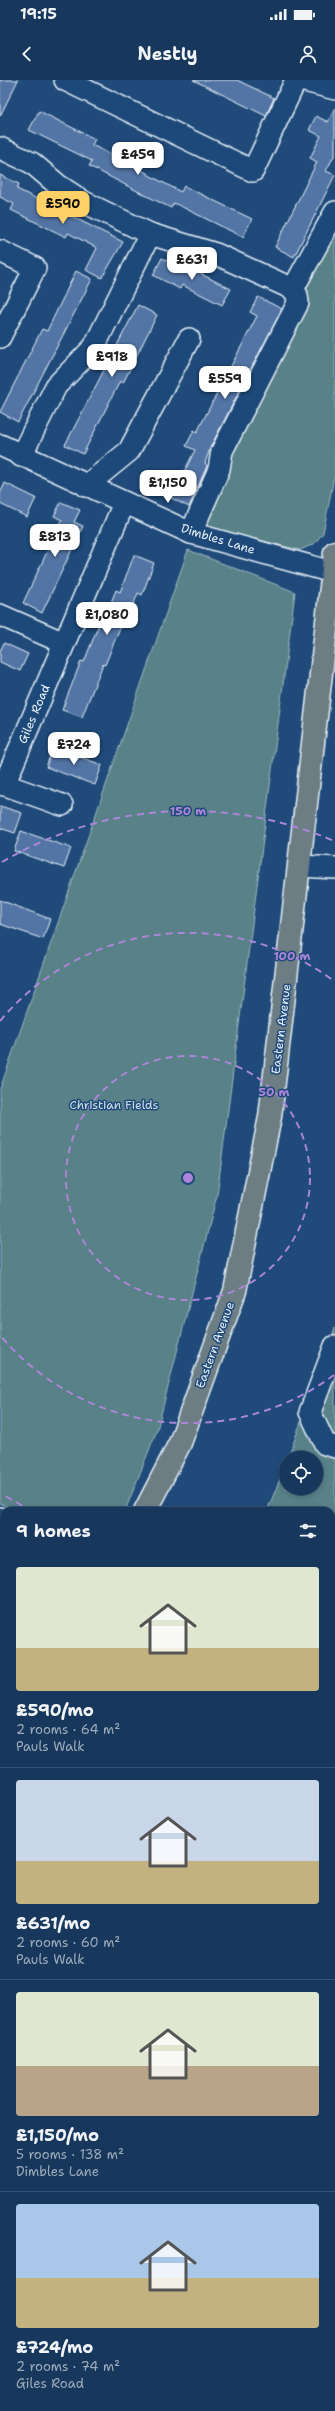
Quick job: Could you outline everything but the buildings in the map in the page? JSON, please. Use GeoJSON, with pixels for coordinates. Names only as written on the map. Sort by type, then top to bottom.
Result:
{"type":"FeatureCollection","features":[{"type":"Feature","properties":{"kind":"highway","name":"Eastern Avenue"},"geometry":{"type":"LineString","coordinates":[[147,1507],[180,1444],[235,1291],[270,1117],[300,866],[333,562]]}},
{"type":"Feature","properties":{"kind":"street"},"geometry":{"type":"LineString","coordinates":[[65,80],[253,171],[296,80]]}},
{"type":"Feature","properties":{"kind":"street"},"geometry":{"type":"LineString","coordinates":[[301,80],[335,89]]}},
{"type":"Feature","properties":{"kind":"street"},"geometry":{"type":"LineString","coordinates":[[0,148],[32,163],[58,185],[84,202],[150,234],[216,254],[293,289],[297,295],[298,303],[222,451],[219,469],[191,532]]}},
{"type":"Feature","properties":{"kind":"street"},"geometry":{"type":"LineString","coordinates":[[293,289],[335,212]]}},
{"type":"Feature","properties":{"kind":"street"},"geometry":{"type":"LineString","coordinates":[[21,456],[56,386],[94,347],[150,234]]}},
{"type":"Feature","properties":{"kind":"street"},"geometry":{"type":"LineString","coordinates":[[0,251],[35,268],[0,337]]}},
{"type":"Feature","properties":{"kind":"street"},"geometry":{"type":"LineString","coordinates":[[86,486],[129,451],[190,339]]}},
{"type":"Feature","properties":{"kind":"street","name":"Dimbles Lane"},"geometry":{"type":"LineString","coordinates":[[0,445],[86,486],[191,532],[333,562]]}},
{"type":"Feature","properties":{"kind":"street","name":"Giles Road"},"geometry":{"type":"LineString","coordinates":[[62,805],[2,784],[124,503]]}},
{"type":"Feature","properties":{"kind":"street"},"geometry":{"type":"LineString","coordinates":[[0,615],[64,643]]}},
{"type":"Feature","properties":{"kind":"street"},"geometry":{"type":"LineString","coordinates":[[300,866],[335,868]]}},
{"type":"Feature","properties":{"kind":"street"},"geometry":{"type":"LineString","coordinates":[[335,1346],[310,1412],[325,1444],[335,1447]]}},
{"type":"Feature","properties":{"kind":"green space"},"geometry":{"type":"Polygon","coordinates":[[[335,223],[335,472],[323,533],[314,544],[300,550],[205,527],[228,451],[298,287],[335,223]]]}},
{"type":"Feature","properties":{"kind":"green space","name":"Christian Fields"},"geometry":{"type":"Polygon","coordinates":[[[188,550],[295,592],[217,1195],[157,1430],[127,1507],[8,1507],[0,1503],[0,1089],[188,550]]]}},
{"type":"Feature","properties":{"kind":"green space"},"geometry":{"type":"Polygon","coordinates":[[[335,1328],[335,1507],[269,1507],[279,1481],[279,1495],[323,1495],[323,1451],[291,1451],[335,1328]]]}}]}
